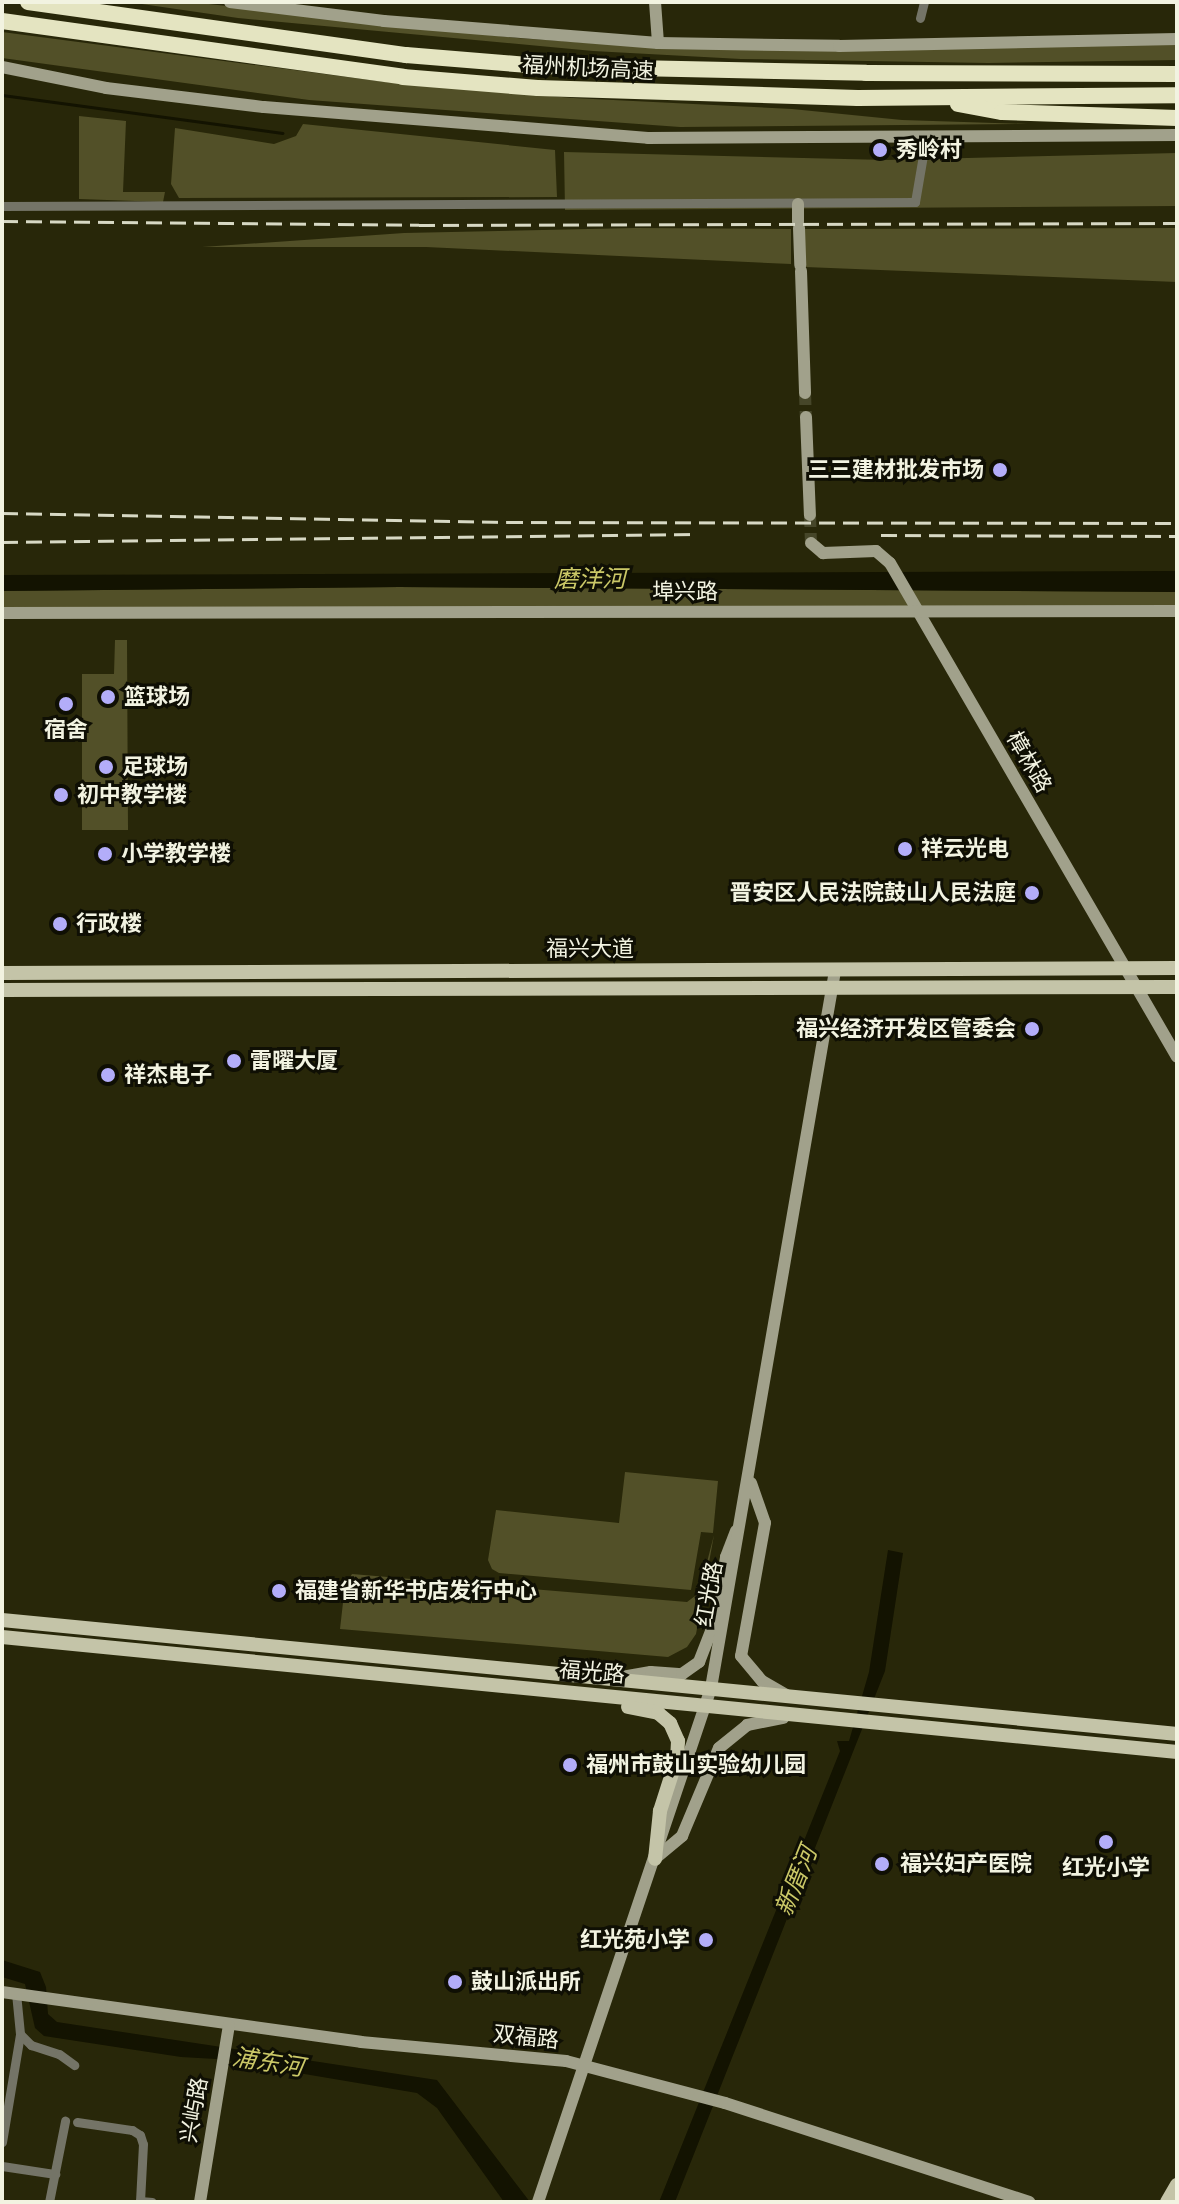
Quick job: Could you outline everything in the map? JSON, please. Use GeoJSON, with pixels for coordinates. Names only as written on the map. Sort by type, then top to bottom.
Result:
{"type":"FeatureCollection","features":[{"type":"Feature","properties":{"kind":"highway","name":"福州机场高速"},"geometry":{"type":"LineString","coordinates":[[28,2],[406,55],[539,66],[866,73],[1177,74]]}},
{"type":"Feature","properties":{"kind":"highway","name":"福州机场高速"},"geometry":{"type":"LineString","coordinates":[[2,21],[403,77],[493,85],[687,94],[917,97],[1177,95]]}},
{"type":"Feature","properties":{"kind":"highway"},"geometry":{"type":"LineString","coordinates":[[917,97],[1002,112],[1177,118]]}},
{"type":"Feature","properties":{"kind":"main road"},"geometry":{"type":"LineString","coordinates":[[230,2],[442,26],[658,43],[867,46],[1177,39]]}},
{"type":"Feature","properties":{"kind":"main road"},"geometry":{"type":"LineString","coordinates":[[655,2],[658,43]]}},
{"type":"Feature","properties":{"kind":"main road"},"geometry":{"type":"LineString","coordinates":[[2,67],[106,88],[264,107],[648,138],[1177,135]]}},
{"type":"Feature","properties":{"kind":"main road"},"geometry":{"type":"LineString","coordinates":[[798,204],[805,393]]}},
{"type":"Feature","properties":{"kind":"main road"},"geometry":{"type":"LineString","coordinates":[[806,417],[810,515]]}},
{"type":"Feature","properties":{"kind":"main road","name":"樟林路"},"geometry":{"type":"LineString","coordinates":[[811,543],[823,553],[876,551],[890,563],[1177,1057]]}},
{"type":"Feature","properties":{"kind":"main road","name":"埠兴路"},"geometry":{"type":"LineString","coordinates":[[2,613],[1177,611]]}},
{"type":"Feature","properties":{"kind":"main road","name":"福兴大道"},"geometry":{"type":"LineString","coordinates":[[2,973],[1177,968]]}},
{"type":"Feature","properties":{"kind":"main road","name":"红光路"},"geometry":{"type":"LineString","coordinates":[[539,2199],[711,1688],[744,1514],[835,971]]}},
{"type":"Feature","properties":{"kind":"main road","name":"福兴大道"},"geometry":{"type":"LineString","coordinates":[[2,990],[1177,987]]}},
{"type":"Feature","properties":{"kind":"main road"},"geometry":{"type":"LineString","coordinates":[[750,1479],[765,1523],[741,1656],[762,1681],[789,1696]]}},
{"type":"Feature","properties":{"kind":"main road"},"geometry":{"type":"LineString","coordinates":[[614,1678],[651,1672],[682,1674],[699,1662],[715,1621],[726,1557],[744,1514]]}},
{"type":"Feature","properties":{"kind":"main road","name":"福光路"},"geometry":{"type":"LineString","coordinates":[[2,1620],[1177,1734]]}},
{"type":"Feature","properties":{"kind":"main road","name":"福光路"},"geometry":{"type":"LineString","coordinates":[[2,1637],[1177,1752]]}},
{"type":"Feature","properties":{"kind":"main road"},"geometry":{"type":"LineString","coordinates":[[558,1691],[603,1704],[652,1709],[664,1717],[676,1733],[678,1751],[660,1811],[655,1859]]}},
{"type":"Feature","properties":{"kind":"main road"},"geometry":{"type":"LineString","coordinates":[[655,1859],[682,1836],[719,1748],[734,1732],[759,1721],[803,1717]]}},
{"type":"Feature","properties":{"kind":"main road","name":"双福路"},"geometry":{"type":"LineString","coordinates":[[2,1992],[361,2042],[556,2059],[725,2103],[1029,2202]]}},
{"type":"Feature","properties":{"kind":"main road","name":"兴屿路"},"geometry":{"type":"LineString","coordinates":[[200,2202],[229,2025]]}},
{"type":"Feature","properties":{"kind":"main road"},"geometry":{"type":"LineString","coordinates":[[1167,2202],[1177,2185]]}},
{"type":"Feature","properties":{"kind":"street"},"geometry":{"type":"LineString","coordinates":[[920,18],[924,2]]}},
{"type":"Feature","properties":{"kind":"street"},"geometry":{"type":"LineString","coordinates":[[2,206],[915,202],[923,155],[921,138]]}},
{"type":"Feature","properties":{"kind":"street"},"geometry":{"type":"LineString","coordinates":[[2,2142],[20,2034],[20,1994]]}},
{"type":"Feature","properties":{"kind":"street"},"geometry":{"type":"LineString","coordinates":[[20,2034],[31,2045],[59,2054],[74,2065]]}},
{"type":"Feature","properties":{"kind":"street"},"geometry":{"type":"LineString","coordinates":[[49,2202],[65,2121]]}},
{"type":"Feature","properties":{"kind":"street"},"geometry":{"type":"LineString","coordinates":[[77,2122],[127,2129],[140,2135],[143,2150],[140,2202],[152,2202]]}},
{"type":"Feature","properties":{"kind":"street"},"geometry":{"type":"LineString","coordinates":[[2,2166],[55,2174]]}},
{"type":"Feature","properties":{"kind":"shaded area"},"geometry":{"type":"Polygon","coordinates":[[[128,2],[191,2],[517,38],[664,48],[1176,44],[1177,60],[988,63],[741,59],[593,51],[238,18],[128,2]]]}},
{"type":"Feature","properties":{"kind":"shaded area"},"geometry":{"type":"Polygon","coordinates":[[[2,32],[393,83],[573,98],[792,109],[902,120],[1028,124],[680,127],[309,100],[2,58],[2,32]]]}},
{"type":"Feature","properties":{"kind":"shaded area"},"geometry":{"type":"Polygon","coordinates":[[[79,116],[126,121],[123,192],[165,192],[163,202],[79,199],[79,116]]]}},
{"type":"Feature","properties":{"kind":"shaded area"},"geometry":{"type":"Polygon","coordinates":[[[303,124],[555,150],[557,197],[179,198],[171,184],[175,128],[274,144],[296,136],[303,124]]]}},
{"type":"Feature","properties":{"kind":"shaded area"},"geometry":{"type":"Polygon","coordinates":[[[564,152],[886,160],[1177,153],[1177,206],[565,210],[564,152]]]}},
{"type":"Feature","properties":{"kind":"shaded area"},"geometry":{"type":"Polygon","coordinates":[[[635,228],[791,229],[791,264],[426,247],[202,247],[404,233],[635,228]]]}},
{"type":"Feature","properties":{"kind":"shaded area"},"geometry":{"type":"Polygon","coordinates":[[[1177,228],[1177,282],[805,267],[803,229],[1177,228]]]}},
{"type":"Feature","properties":{"kind":"shaded area"},"geometry":{"type":"Polygon","coordinates":[[[399,587],[1177,592],[1177,609],[2,611],[2,591],[399,587]]]}},
{"type":"Feature","properties":{"kind":"shaded area"},"geometry":{"type":"Polygon","coordinates":[[[115,640],[127,640],[128,830],[82,830],[82,674],[114,674],[115,640]]]}},
{"type":"Feature","properties":{"kind":"shaded area"},"geometry":{"type":"Polygon","coordinates":[[[625,1472],[718,1481],[713,1533],[701,1532],[691,1590],[499,1573],[492,1569],[488,1560],[496,1510],[619,1523],[625,1472]]]}},
{"type":"Feature","properties":{"kind":"shaded area"},"geometry":{"type":"Polygon","coordinates":[[[714,1535],[696,1634],[687,1647],[668,1657],[340,1629],[345,1585],[352,1574],[687,1602],[699,1593],[714,1535]]]}},
{"type":"Feature","properties":{"kind":"water","name":"磨洋河"},"geometry":{"type":"Polygon","coordinates":[[[1177,571],[1177,592],[399,587],[2,591],[2,575],[1177,571]]]}},
{"type":"Feature","properties":{"kind":"water","name":"新厝河"},"geometry":{"type":"Polygon","coordinates":[[[888,1550],[903,1553],[885,1671],[675,2202],[659,2202],[840,1751],[837,1741],[849,1741],[869,1672],[888,1550]]]}},
{"type":"Feature","properties":{"kind":"water","name":"浦东河"},"geometry":{"type":"Polygon","coordinates":[[[2,1960],[40,1972],[46,1987],[48,2014],[57,2022],[437,2080],[530,2202],[504,2202],[437,2108],[417,2093],[216,2059],[181,2057],[44,2036],[35,2028],[25,1984],[2,1977],[2,1960]]]}},
{"type":"Feature","properties":{"kind":"waterway"},"geometry":{"type":"LineString","coordinates":[[2,95],[282,133]]}},
{"type":"Feature","properties":{"kind":"tunnel"},"geometry":{"type":"LineString","coordinates":[[805,393],[806,417]]}},
{"type":"Feature","properties":{"kind":"tunnel"},"geometry":{"type":"LineString","coordinates":[[810,515],[811,543]]}},
{"type":"Feature","properties":{"kind":"railway"},"geometry":{"type":"LineString","coordinates":[[2,221],[419,225],[1177,223]]}},
{"type":"Feature","properties":{"kind":"railway"},"geometry":{"type":"LineString","coordinates":[[2,513],[507,522],[1177,523]]}},
{"type":"Feature","properties":{"kind":"railway"},"geometry":{"type":"LineString","coordinates":[[2,542],[697,534]]}},
{"type":"Feature","properties":{"kind":"railway"},"geometry":{"type":"LineString","coordinates":[[881,535],[1177,536]]}},
{"type":"Feature","properties":{"kind":"place","name":"秀岭村"},"geometry":{"type":"Point","coordinates":[880,150]}},
{"type":"Feature","properties":{"kind":"place","name":"三三建材批发市场"},"geometry":{"type":"Point","coordinates":[1000,470]}},
{"type":"Feature","properties":{"kind":"place","name":"篮球场"},"geometry":{"type":"Point","coordinates":[108,697]}},
{"type":"Feature","properties":{"kind":"place","name":"宿舍"},"geometry":{"type":"Point","coordinates":[66,704]}},
{"type":"Feature","properties":{"kind":"place","name":"足球场"},"geometry":{"type":"Point","coordinates":[106,767]}},
{"type":"Feature","properties":{"kind":"place","name":"初中教学楼"},"geometry":{"type":"Point","coordinates":[61,795]}},
{"type":"Feature","properties":{"kind":"place","name":"祥云光电"},"geometry":{"type":"Point","coordinates":[905,849]}},
{"type":"Feature","properties":{"kind":"place","name":"小学教学楼"},"geometry":{"type":"Point","coordinates":[105,854]}},
{"type":"Feature","properties":{"kind":"place","name":"晋安区人民法院鼓山人民法庭"},"geometry":{"type":"Point","coordinates":[1032,893]}},
{"type":"Feature","properties":{"kind":"place","name":"行政楼"},"geometry":{"type":"Point","coordinates":[60,924]}},
{"type":"Feature","properties":{"kind":"place","name":"福兴经济开发区管委会"},"geometry":{"type":"Point","coordinates":[1032,1029]}},
{"type":"Feature","properties":{"kind":"place","name":"雷曜大厦"},"geometry":{"type":"Point","coordinates":[234,1061]}},
{"type":"Feature","properties":{"kind":"place","name":"祥杰电子"},"geometry":{"type":"Point","coordinates":[108,1075]}},
{"type":"Feature","properties":{"kind":"place","name":"福建省新华书店发行中心"},"geometry":{"type":"Point","coordinates":[279,1591]}},
{"type":"Feature","properties":{"kind":"place","name":"福州市鼓山实验幼儿园"},"geometry":{"type":"Point","coordinates":[570,1765]}},
{"type":"Feature","properties":{"kind":"place","name":"红光小学"},"geometry":{"type":"Point","coordinates":[1106,1842]}},
{"type":"Feature","properties":{"kind":"place","name":"福兴妇产医院"},"geometry":{"type":"Point","coordinates":[882,1864]}},
{"type":"Feature","properties":{"kind":"place","name":"红光苑小学"},"geometry":{"type":"Point","coordinates":[706,1940]}},
{"type":"Feature","properties":{"kind":"place","name":"鼓山派出所"},"geometry":{"type":"Point","coordinates":[455,1982]}}]}
